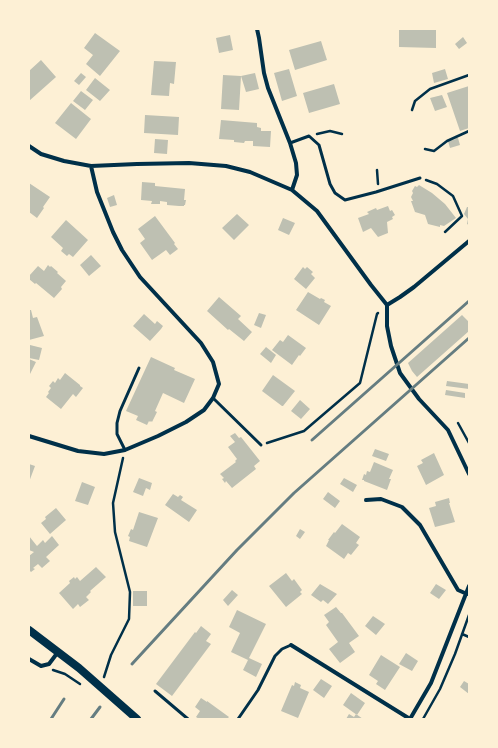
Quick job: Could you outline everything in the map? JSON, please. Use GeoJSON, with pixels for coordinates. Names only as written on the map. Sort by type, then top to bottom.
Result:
{"type":"FeatureCollection","features":[{"type":"Feature","properties":{"kind":"main road"},"geometry":{"type":"LineString","coordinates":[[29,630],[84,672],[136,719]]}},
{"type":"Feature","properties":{"kind":"street"},"geometry":{"type":"LineString","coordinates":[[257,29],[268,88],[290,143],[296,163],[297,174],[292,190]]}},
{"type":"Feature","properties":{"kind":"street"},"geometry":{"type":"LineString","coordinates":[[29,146],[41,154],[64,161],[92,166],[189,163],[226,166],[250,172],[292,190],[317,211],[387,305],[387,326],[391,346],[400,373],[419,399],[448,430],[469,474]]}},
{"type":"Feature","properties":{"kind":"street"},"geometry":{"type":"LineString","coordinates":[[29,436],[78,451],[104,454],[125,450],[186,422],[204,410],[213,398],[219,384],[213,362],[201,342],[140,277],[122,250],[97,192],[92,166]]}},
{"type":"Feature","properties":{"kind":"street"},"geometry":{"type":"LineString","coordinates":[[387,305],[414,287],[469,241]]}},
{"type":"Feature","properties":{"kind":"street"},"geometry":{"type":"LineString","coordinates":[[366,500],[381,499],[402,507],[420,525],[458,590],[467,594]]}},
{"type":"Feature","properties":{"kind":"street"},"geometry":{"type":"LineString","coordinates":[[291,645],[410,719],[431,683],[469,586]]}},
{"type":"Feature","properties":{"kind":"street"},"geometry":{"type":"LineString","coordinates":[[29,659],[41,666],[49,664],[58,652]]}},
{"type":"Feature","properties":{"kind":"lane"},"geometry":{"type":"LineString","coordinates":[[290,143],[309,136],[319,145],[330,184],[335,193],[345,200],[420,178]]}},
{"type":"Feature","properties":{"kind":"lane"},"geometry":{"type":"LineString","coordinates":[[125,450],[117,434],[117,423],[120,411],[139,368]]}},
{"type":"Feature","properties":{"kind":"lane"},"geometry":{"type":"LineString","coordinates":[[213,398],[262,445]]}},
{"type":"Feature","properties":{"kind":"lane"},"geometry":{"type":"LineString","coordinates":[[238,719],[258,690],[275,656],[282,649],[291,645]]}},
{"type":"Feature","properties":{"kind":"lane"},"geometry":{"type":"LineString","coordinates":[[155,691],[188,719]]}},
{"type":"Feature","properties":{"kind":"path"},"geometry":{"type":"LineString","coordinates":[[412,110],[415,101],[430,90],[469,75]]}},
{"type":"Feature","properties":{"kind":"path"},"geometry":{"type":"LineString","coordinates":[[309,136],[330,131],[342,134]]}},
{"type":"Feature","properties":{"kind":"path"},"geometry":{"type":"LineString","coordinates":[[425,149],[434,151],[447,141],[469,132]]}},
{"type":"Feature","properties":{"kind":"path"},"geometry":{"type":"LineString","coordinates":[[377,170],[379,191]]}},
{"type":"Feature","properties":{"kind":"path"},"geometry":{"type":"LineString","coordinates":[[420,178],[437,184],[453,196],[462,216],[445,232]]}},
{"type":"Feature","properties":{"kind":"path"},"geometry":{"type":"LineString","coordinates":[[262,445],[304,431],[360,383],[377,314],[387,305]]}},
{"type":"Feature","properties":{"kind":"path"},"geometry":{"type":"LineString","coordinates":[[458,423],[469,443]]}},
{"type":"Feature","properties":{"kind":"path"},"geometry":{"type":"LineString","coordinates":[[102,680],[129,619],[130,592],[115,532],[113,504],[125,450]]}},
{"type":"Feature","properties":{"kind":"path"},"geometry":{"type":"LineString","coordinates":[[423,719],[440,689],[469,615]]}},
{"type":"Feature","properties":{"kind":"path"},"geometry":{"type":"LineString","coordinates":[[462,634],[469,637]]}},
{"type":"Feature","properties":{"kind":"path"},"geometry":{"type":"LineString","coordinates":[[41,666],[65,674],[81,685]]}},
{"type":"Feature","properties":{"kind":"building"},"geometry":{"type":"Polygon","coordinates":[[[399,29],[436,29],[436,48],[399,47],[399,29]]]}},
{"type":"Feature","properties":{"kind":"building"},"geometry":{"type":"Polygon","coordinates":[[[95,33],[120,51],[100,76],[86,64],[93,55],[84,48],[95,33]]]}},
{"type":"Feature","properties":{"kind":"building"},"geometry":{"type":"Polygon","coordinates":[[[230,35],[233,50],[219,53],[216,38],[230,35]]]}},
{"type":"Feature","properties":{"kind":"building"},"geometry":{"type":"Polygon","coordinates":[[[463,37],[467,43],[459,49],[455,44],[463,37]]]}},
{"type":"Feature","properties":{"kind":"building"},"geometry":{"type":"Polygon","coordinates":[[[321,41],[327,60],[295,70],[289,50],[321,41]]]}},
{"type":"Feature","properties":{"kind":"building"},"geometry":{"type":"Polygon","coordinates":[[[41,60],[56,77],[29,101],[29,71],[41,60]]]}},
{"type":"Feature","properties":{"kind":"building"},"geometry":{"type":"Polygon","coordinates":[[[154,61],[176,62],[174,84],[170,83],[169,96],[151,95],[154,61]]]}},
{"type":"Feature","properties":{"kind":"building"},"geometry":{"type":"Polygon","coordinates":[[[289,69],[297,96],[282,101],[274,73],[289,69]]]}},
{"type":"Feature","properties":{"kind":"building"},"geometry":{"type":"Polygon","coordinates":[[[445,69],[448,79],[434,83],[432,73],[445,69]]]}},
{"type":"Feature","properties":{"kind":"building"},"geometry":{"type":"Polygon","coordinates":[[[81,73],[86,77],[79,85],[74,81],[81,73]]]}},
{"type":"Feature","properties":{"kind":"building"},"geometry":{"type":"Polygon","coordinates":[[[255,73],[259,89],[246,92],[241,76],[255,73]]]}},
{"type":"Feature","properties":{"kind":"building"},"geometry":{"type":"Polygon","coordinates":[[[223,75],[241,76],[239,110],[221,109],[223,75]]]}},
{"type":"Feature","properties":{"kind":"building"},"geometry":{"type":"Polygon","coordinates":[[[95,78],[110,90],[100,101],[86,90],[95,78]]]}},
{"type":"Feature","properties":{"kind":"building"},"geometry":{"type":"Polygon","coordinates":[[[334,84],[340,104],[309,113],[303,93],[334,84]]]}},
{"type":"Feature","properties":{"kind":"building"},"geometry":{"type":"Polygon","coordinates":[[[469,86],[469,128],[460,131],[447,93],[469,86]]]}},
{"type":"Feature","properties":{"kind":"building"},"geometry":{"type":"Polygon","coordinates":[[[81,91],[93,100],[85,110],[73,101],[81,91]]]}},
{"type":"Feature","properties":{"kind":"building"},"geometry":{"type":"Polygon","coordinates":[[[442,95],[447,107],[435,111],[430,98],[442,95]]]}},
{"type":"Feature","properties":{"kind":"building"},"geometry":{"type":"Polygon","coordinates":[[[71,103],[91,119],[76,139],[55,123],[71,103]]]}},
{"type":"Feature","properties":{"kind":"building"},"geometry":{"type":"Polygon","coordinates":[[[145,115],[179,117],[178,135],[144,133],[145,115]]]}},
{"type":"Feature","properties":{"kind":"building"},"geometry":{"type":"Polygon","coordinates":[[[221,120],[257,123],[257,127],[261,128],[261,131],[271,131],[270,147],[253,146],[253,141],[245,141],[244,143],[234,142],[234,140],[219,139],[221,120]]]}},
{"type":"Feature","properties":{"kind":"building"},"geometry":{"type":"Polygon","coordinates":[[[455,138],[458,138],[460,145],[450,148],[448,141],[456,139],[455,138]]]}},
{"type":"Feature","properties":{"kind":"building"},"geometry":{"type":"Polygon","coordinates":[[[155,139],[168,140],[167,154],[154,153],[155,139]]]}},
{"type":"Feature","properties":{"kind":"building"},"geometry":{"type":"Polygon","coordinates":[[[142,182],[155,183],[155,186],[185,189],[185,205],[167,205],[167,202],[160,201],[160,204],[151,204],[152,201],[141,200],[142,182]]]}},
{"type":"Feature","properties":{"kind":"building"},"geometry":{"type":"Polygon","coordinates":[[[29,183],[50,197],[37,218],[29,212],[29,183]]]}},
{"type":"Feature","properties":{"kind":"building"},"geometry":{"type":"Polygon","coordinates":[[[419,185],[432,193],[445,204],[456,218],[444,226],[440,225],[440,227],[428,224],[425,215],[415,212],[411,201],[413,201],[411,197],[413,193],[412,191],[415,186],[417,187],[419,185]]]}},
{"type":"Feature","properties":{"kind":"building"},"geometry":{"type":"Polygon","coordinates":[[[114,195],[117,205],[110,207],[107,198],[114,195]]]}},
{"type":"Feature","properties":{"kind":"building"},"geometry":{"type":"Polygon","coordinates":[[[388,206],[390,211],[392,210],[395,215],[392,217],[393,219],[387,222],[388,233],[378,237],[371,228],[363,232],[358,218],[369,214],[367,212],[376,208],[377,210],[388,206]]]}},
{"type":"Feature","properties":{"kind":"building"},"geometry":{"type":"Polygon","coordinates":[[[467,207],[469,207],[469,225],[467,224],[468,219],[464,214],[467,207]]]}},
{"type":"Feature","properties":{"kind":"building"},"geometry":{"type":"Polygon","coordinates":[[[237,214],[249,225],[234,240],[222,228],[237,214]]]}},
{"type":"Feature","properties":{"kind":"building"},"geometry":{"type":"Polygon","coordinates":[[[155,216],[178,249],[170,255],[166,250],[152,260],[140,243],[145,239],[138,229],[155,216]]]}},
{"type":"Feature","properties":{"kind":"building"},"geometry":{"type":"Polygon","coordinates":[[[283,218],[295,223],[289,235],[278,230],[283,218]]]}},
{"type":"Feature","properties":{"kind":"building"},"geometry":{"type":"Polygon","coordinates":[[[66,220],[88,240],[73,257],[69,254],[67,256],[61,251],[63,248],[51,237],[66,220]]]}},
{"type":"Feature","properties":{"kind":"building"},"geometry":{"type":"Polygon","coordinates":[[[91,255],[101,266],[89,276],[80,265],[91,255]]]}},
{"type":"Feature","properties":{"kind":"building"},"geometry":{"type":"Polygon","coordinates":[[[48,265],[58,272],[57,273],[66,281],[61,287],[62,289],[54,298],[29,279],[29,276],[38,266],[44,271],[48,265]]]}},
{"type":"Feature","properties":{"kind":"building"},"geometry":{"type":"Polygon","coordinates":[[[303,267],[305,269],[307,267],[313,272],[311,274],[315,278],[306,289],[294,279],[303,267]]]}},
{"type":"Feature","properties":{"kind":"building"},"geometry":{"type":"Polygon","coordinates":[[[308,292],[320,299],[325,300],[324,302],[331,306],[319,325],[296,310],[308,292]]]}},
{"type":"Feature","properties":{"kind":"building"},"geometry":{"type":"Polygon","coordinates":[[[219,297],[241,316],[238,319],[252,332],[244,341],[229,329],[228,330],[207,311],[219,297]]]}},
{"type":"Feature","properties":{"kind":"building"},"geometry":{"type":"Polygon","coordinates":[[[29,310],[31,310],[33,318],[37,317],[44,336],[29,340],[29,310]]]}},
{"type":"Feature","properties":{"kind":"building"},"geometry":{"type":"Polygon","coordinates":[[[259,313],[266,315],[261,328],[254,325],[259,313]]]}},
{"type":"Feature","properties":{"kind":"building"},"geometry":{"type":"Polygon","coordinates":[[[144,314],[155,324],[157,321],[163,326],[150,341],[133,326],[144,314]]]}},
{"type":"Feature","properties":{"kind":"building"},"geometry":{"type":"Polygon","coordinates":[[[462,315],[469,322],[469,331],[417,377],[408,363],[462,315]]]}},
{"type":"Feature","properties":{"kind":"building"},"geometry":{"type":"Polygon","coordinates":[[[288,335],[306,348],[292,365],[272,350],[280,340],[283,342],[288,335]]]}},
{"type":"Feature","properties":{"kind":"building"},"geometry":{"type":"Polygon","coordinates":[[[30,345],[42,348],[39,360],[29,358],[30,345]]]}},
{"type":"Feature","properties":{"kind":"building"},"geometry":{"type":"Polygon","coordinates":[[[266,347],[276,355],[271,363],[260,354],[266,347]]]}},
{"type":"Feature","properties":{"kind":"building"},"geometry":{"type":"Polygon","coordinates":[[[151,357],[175,368],[174,370],[195,379],[184,403],[163,393],[152,422],[149,421],[147,425],[136,420],[138,416],[126,411],[151,357]]]}},
{"type":"Feature","properties":{"kind":"building"},"geometry":{"type":"Polygon","coordinates":[[[29,359],[36,362],[30,374],[29,374],[29,359]]]}},
{"type":"Feature","properties":{"kind":"building"},"geometry":{"type":"Polygon","coordinates":[[[65,373],[83,388],[76,397],[73,394],[61,409],[46,397],[51,388],[49,386],[53,381],[55,383],[58,378],[60,380],[65,373]]]}},
{"type":"Feature","properties":{"kind":"building"},"geometry":{"type":"Polygon","coordinates":[[[273,375],[295,391],[283,406],[262,391],[273,375]]]}},
{"type":"Feature","properties":{"kind":"building"},"geometry":{"type":"Polygon","coordinates":[[[447,381],[469,384],[469,389],[446,386],[447,381]]]}},
{"type":"Feature","properties":{"kind":"building"},"geometry":{"type":"Polygon","coordinates":[[[446,390],[465,393],[465,398],[445,395],[446,390]]]}},
{"type":"Feature","properties":{"kind":"building"},"geometry":{"type":"Polygon","coordinates":[[[300,400],[310,409],[301,419],[291,411],[300,400]]]}},
{"type":"Feature","properties":{"kind":"building"},"geometry":{"type":"Polygon","coordinates":[[[235,433],[239,438],[241,437],[260,461],[254,466],[256,469],[232,488],[226,481],[225,483],[222,479],[224,478],[220,474],[236,462],[235,461],[237,459],[228,447],[235,442],[230,436],[235,433]]]}},
{"type":"Feature","properties":{"kind":"building"},"geometry":{"type":"Polygon","coordinates":[[[375,449],[389,454],[386,461],[372,456],[375,449]]]}},
{"type":"Feature","properties":{"kind":"building"},"geometry":{"type":"Polygon","coordinates":[[[434,453],[444,475],[426,485],[417,466],[423,463],[421,460],[434,453]]]}},
{"type":"Feature","properties":{"kind":"building"},"geometry":{"type":"Polygon","coordinates":[[[374,462],[393,470],[389,479],[391,479],[387,490],[362,480],[367,471],[370,472],[374,462]]]}},
{"type":"Feature","properties":{"kind":"building"},"geometry":{"type":"Polygon","coordinates":[[[29,464],[35,466],[29,482],[29,464]]]}},
{"type":"Feature","properties":{"kind":"building"},"geometry":{"type":"Polygon","coordinates":[[[139,478],[152,483],[150,490],[146,488],[143,496],[133,492],[139,478]]]}},
{"type":"Feature","properties":{"kind":"building"},"geometry":{"type":"Polygon","coordinates":[[[344,478],[357,485],[353,492],[340,484],[344,478]]]}},
{"type":"Feature","properties":{"kind":"building"},"geometry":{"type":"Polygon","coordinates":[[[82,482],[95,487],[88,505],[75,501],[82,482]]]}},
{"type":"Feature","properties":{"kind":"building"},"geometry":{"type":"Polygon","coordinates":[[[328,492],[340,501],[335,508],[323,499],[328,492]]]}},
{"type":"Feature","properties":{"kind":"building"},"geometry":{"type":"Polygon","coordinates":[[[173,494],[178,497],[180,495],[183,497],[181,500],[197,510],[189,522],[165,505],[173,494]]]}},
{"type":"Feature","properties":{"kind":"building"},"geometry":{"type":"Polygon","coordinates":[[[449,498],[449,503],[455,522],[435,527],[429,508],[436,506],[435,502],[449,498]]]}},
{"type":"Feature","properties":{"kind":"building"},"geometry":{"type":"Polygon","coordinates":[[[56,508],[66,520],[50,534],[41,523],[46,519],[45,517],[56,508]]]}},
{"type":"Feature","properties":{"kind":"building"},"geometry":{"type":"Polygon","coordinates":[[[139,512],[158,518],[147,547],[129,541],[130,537],[128,536],[131,529],[133,530],[139,512]]]}},
{"type":"Feature","properties":{"kind":"building"},"geometry":{"type":"Polygon","coordinates":[[[342,524],[360,537],[356,543],[359,545],[351,555],[348,553],[344,559],[326,546],[328,540],[342,524]]]}},
{"type":"Feature","properties":{"kind":"building"},"geometry":{"type":"Polygon","coordinates":[[[300,529],[305,532],[300,539],[296,536],[300,529]]]}},
{"type":"Feature","properties":{"kind":"building"},"geometry":{"type":"Polygon","coordinates":[[[29,536],[37,546],[43,540],[45,543],[52,536],[59,545],[46,557],[50,561],[42,568],[38,564],[31,572],[29,572],[29,556],[34,552],[29,550],[29,536]]]}},
{"type":"Feature","properties":{"kind":"building"},"geometry":{"type":"Polygon","coordinates":[[[96,567],[106,577],[90,591],[91,592],[86,597],[89,600],[80,607],[78,604],[73,609],[59,593],[74,577],[75,579],[77,577],[80,581],[96,567]]]}},
{"type":"Feature","properties":{"kind":"building"},"geometry":{"type":"Polygon","coordinates":[[[286,573],[292,581],[294,579],[302,590],[300,592],[302,594],[286,607],[269,586],[286,573]]]}},
{"type":"Feature","properties":{"kind":"building"},"geometry":{"type":"Polygon","coordinates":[[[320,584],[337,594],[328,604],[323,600],[321,602],[311,595],[320,584]]]}},
{"type":"Feature","properties":{"kind":"building"},"geometry":{"type":"Polygon","coordinates":[[[436,584],[446,590],[439,599],[430,593],[436,584]]]}},
{"type":"Feature","properties":{"kind":"building"},"geometry":{"type":"Polygon","coordinates":[[[232,590],[238,595],[228,606],[223,600],[232,590]]]}},
{"type":"Feature","properties":{"kind":"building"},"geometry":{"type":"Polygon","coordinates":[[[133,591],[147,591],[147,606],[133,606],[133,591]]]}},
{"type":"Feature","properties":{"kind":"building"},"geometry":{"type":"Polygon","coordinates":[[[336,607],[359,636],[349,643],[355,652],[340,663],[329,649],[338,642],[326,625],[329,622],[324,615],[336,607]]]}},
{"type":"Feature","properties":{"kind":"building"},"geometry":{"type":"Polygon","coordinates":[[[237,610],[266,624],[249,658],[262,664],[256,677],[243,670],[248,660],[231,652],[240,633],[229,627],[237,610]]]}},
{"type":"Feature","properties":{"kind":"building"},"geometry":{"type":"Polygon","coordinates":[[[373,616],[385,624],[376,635],[365,626],[373,616]]]}},
{"type":"Feature","properties":{"kind":"building"},"geometry":{"type":"Polygon","coordinates":[[[201,626],[211,634],[206,641],[211,644],[172,696],[156,684],[201,626]]]}},
{"type":"Feature","properties":{"kind":"building"},"geometry":{"type":"Polygon","coordinates":[[[406,653],[418,661],[412,671],[399,664],[406,653]]]}},
{"type":"Feature","properties":{"kind":"building"},"geometry":{"type":"Polygon","coordinates":[[[381,655],[400,667],[385,690],[376,684],[378,681],[369,675],[381,655]]]}},
{"type":"Feature","properties":{"kind":"building"},"geometry":{"type":"Polygon","coordinates":[[[321,679],[332,686],[324,698],[313,690],[321,679]]]}},
{"type":"Feature","properties":{"kind":"building"},"geometry":{"type":"Polygon","coordinates":[[[464,681],[469,684],[469,694],[460,687],[464,681]]]}},
{"type":"Feature","properties":{"kind":"building"},"geometry":{"type":"Polygon","coordinates":[[[295,682],[301,685],[300,688],[309,692],[298,718],[281,711],[292,685],[294,686],[295,682]]]}},
{"type":"Feature","properties":{"kind":"building"},"geometry":{"type":"Polygon","coordinates":[[[351,693],[365,703],[357,715],[343,705],[351,693]]]}},
{"type":"Feature","properties":{"kind":"building"},"geometry":{"type":"Polygon","coordinates":[[[201,698],[229,717],[227,719],[199,719],[196,717],[200,711],[195,707],[201,698]]]}},
{"type":"Feature","properties":{"kind":"building"},"geometry":{"type":"Polygon","coordinates":[[[349,714],[354,717],[356,714],[363,719],[346,719],[349,714]]]}},
{"type":"Feature","properties":{"kind":"railway"},"geometry":{"type":"LineString","coordinates":[[312,440],[469,301]]}},
{"type":"Feature","properties":{"kind":"railway"},"geometry":{"type":"LineString","coordinates":[[132,664],[237,550],[294,493],[469,338]]}},
{"type":"Feature","properties":{"kind":"railway"},"geometry":{"type":"LineString","coordinates":[[51,719],[64,699]]}},
{"type":"Feature","properties":{"kind":"railway"},"geometry":{"type":"LineString","coordinates":[[91,719],[100,707]]}}]}
